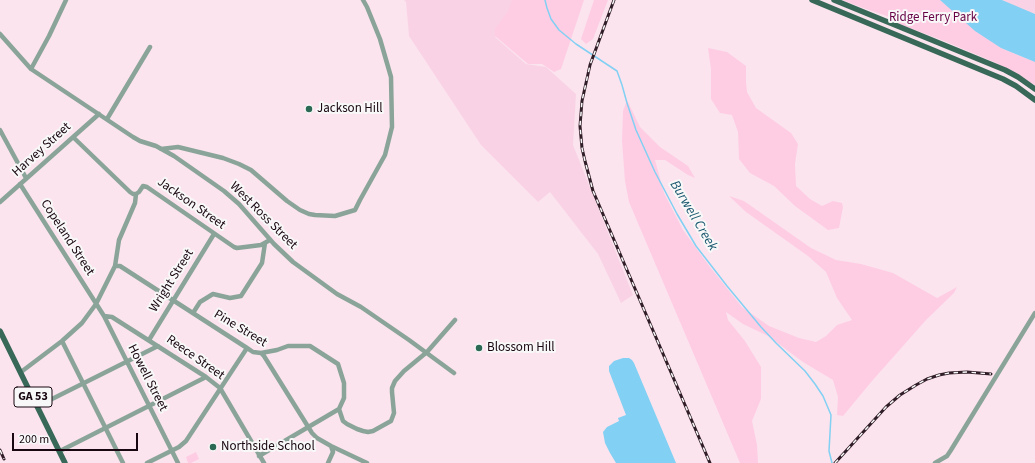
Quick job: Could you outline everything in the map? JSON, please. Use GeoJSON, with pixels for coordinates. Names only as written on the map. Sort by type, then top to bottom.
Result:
{"type":"FeatureCollection","features":[{"type":"Feature","properties":{"kind":"main road"},"geometry":{"type":"LineString","coordinates":[[812,0],[1004,79],[1020,88],[1035,100]]}},
{"type":"Feature","properties":{"kind":"main road"},"geometry":{"type":"LineString","coordinates":[[834,0],[1005,70],[1035,89]]}},
{"type":"Feature","properties":{"kind":"main road","name":"GA 53"},"geometry":{"type":"LineString","coordinates":[[0,331],[66,463]]}},
{"type":"Feature","properties":{"kind":"street"},"geometry":{"type":"LineString","coordinates":[[31,69],[66,0]]}},
{"type":"Feature","properties":{"kind":"street"},"geometry":{"type":"LineString","coordinates":[[161,149],[178,147],[223,158],[239,164],[251,170],[300,210],[315,216],[335,216],[355,210],[385,155],[392,127],[391,77],[380,39],[363,0]]}},
{"type":"Feature","properties":{"kind":"street","name":"West Ross Street"},"geometry":{"type":"LineString","coordinates":[[0,34],[31,69],[140,141],[156,146],[174,156],[232,198],[270,240],[293,262],[316,279],[428,352],[454,373]]}},
{"type":"Feature","properties":{"kind":"street"},"geometry":{"type":"LineString","coordinates":[[107,119],[150,47]]}},
{"type":"Feature","properties":{"kind":"street","name":"Harvey Street"},"geometry":{"type":"LineString","coordinates":[[0,202],[99,114]]}},
{"type":"Feature","properties":{"kind":"street"},"geometry":{"type":"LineString","coordinates":[[0,130],[2,138],[26,178]]}},
{"type":"Feature","properties":{"kind":"street","name":"Jackson Street"},"geometry":{"type":"LineString","coordinates":[[73,137],[130,192],[136,194],[143,186],[147,187],[236,248],[261,245],[270,240]]}},
{"type":"Feature","properties":{"kind":"street","name":"Copeland Street"},"geometry":{"type":"LineString","coordinates":[[20,184],[96,304]]}},
{"type":"Feature","properties":{"kind":"street"},"geometry":{"type":"LineString","coordinates":[[20,372],[62,341],[82,323],[96,304],[115,266],[119,240],[135,203],[136,194]]}},
{"type":"Feature","properties":{"kind":"street","name":"Wright Street"},"geometry":{"type":"LineString","coordinates":[[149,340],[214,234]]}},
{"type":"Feature","properties":{"kind":"street"},"geometry":{"type":"LineString","coordinates":[[193,313],[200,302],[213,294],[230,298],[241,296],[262,263],[265,243]]}},
{"type":"Feature","properties":{"kind":"street","name":"Pine Street"},"geometry":{"type":"LineString","coordinates":[[115,266],[120,266],[246,348],[254,352],[261,353],[267,359],[317,438],[367,463]]}},
{"type":"Feature","properties":{"kind":"street","name":"Howell Street"},"geometry":{"type":"LineString","coordinates":[[96,304],[104,316],[178,463]]}},
{"type":"Feature","properties":{"kind":"street"},"geometry":{"type":"LineString","coordinates":[[935,463],[947,456],[1035,314]]}},
{"type":"Feature","properties":{"kind":"street","name":"Reece Street"},"geometry":{"type":"LineString","coordinates":[[104,316],[112,317],[206,377],[220,388],[264,463]]}},
{"type":"Feature","properties":{"kind":"street"},"geometry":{"type":"LineString","coordinates":[[339,409],[343,420],[347,424],[363,431],[373,431],[389,423],[394,413],[392,388],[395,381],[404,371],[428,352],[455,320]]}},
{"type":"Feature","properties":{"kind":"street"},"geometry":{"type":"LineString","coordinates":[[62,341],[123,463]]}},
{"type":"Feature","properties":{"kind":"street"},"geometry":{"type":"LineString","coordinates":[[38,406],[158,346]]}},
{"type":"Feature","properties":{"kind":"street"},"geometry":{"type":"LineString","coordinates":[[259,456],[339,409],[344,398],[344,383],[338,364],[310,346],[288,346],[261,353]]}},
{"type":"Feature","properties":{"kind":"street"},"geometry":{"type":"LineString","coordinates":[[147,463],[179,447],[186,440],[246,348]]}},
{"type":"Feature","properties":{"kind":"street"},"geometry":{"type":"LineString","coordinates":[[60,451],[206,377]]}},
{"type":"Feature","properties":{"kind":"street"},"geometry":{"type":"LineString","coordinates":[[328,463],[333,452],[331,446]]}},
{"type":"Feature","properties":{"kind":"shaded area"},"geometry":{"type":"Polygon","coordinates":[[[404,0],[514,0],[495,37],[526,64],[546,67],[576,94],[573,145],[633,295],[621,303],[598,254],[550,192],[538,202],[481,145],[409,36],[406,2],[404,0]]]}},
{"type":"Feature","properties":{"kind":"shaded area"},"geometry":{"type":"Polygon","coordinates":[[[1002,0],[1035,0],[1035,14],[1025,11],[1002,0]]]}},
{"type":"Feature","properties":{"kind":"green space"},"geometry":{"type":"Polygon","coordinates":[[[512,0],[584,0],[561,69],[554,72],[542,64],[528,64],[495,36],[495,29],[508,11],[512,0]]]}},
{"type":"Feature","properties":{"kind":"green space"},"geometry":{"type":"Polygon","coordinates":[[[594,0],[608,0],[593,39],[586,44],[581,39],[594,0]]]}},
{"type":"Feature","properties":{"kind":"green space","name":"Ridge Ferry Park"},"geometry":{"type":"Polygon","coordinates":[[[842,0],[940,0],[1001,48],[1035,62],[1035,85],[994,62],[894,22],[889,17],[842,0]]]}},
{"type":"Feature","properties":{"kind":"green space"},"geometry":{"type":"Polygon","coordinates":[[[708,48],[727,52],[746,66],[747,92],[756,108],[791,133],[798,144],[795,164],[796,186],[810,199],[822,206],[833,201],[842,203],[843,207],[839,228],[828,230],[795,206],[774,186],[750,173],[739,159],[738,132],[732,115],[720,113],[711,99],[711,69],[708,48]]]}},
{"type":"Feature","properties":{"kind":"green space"},"geometry":{"type":"Polygon","coordinates":[[[627,100],[640,127],[660,147],[688,166],[695,178],[665,160],[655,160],[664,193],[683,230],[742,307],[769,326],[799,338],[816,342],[826,336],[837,325],[852,320],[837,298],[826,272],[808,256],[746,212],[729,196],[744,201],[811,248],[836,260],[861,264],[893,273],[937,298],[957,287],[954,293],[926,320],[843,416],[837,415],[838,397],[833,380],[803,362],[768,336],[743,324],[726,312],[728,320],[745,341],[761,367],[761,399],[752,421],[757,445],[758,463],[740,463],[629,202],[625,181],[622,141],[623,111],[627,100]]]}},
{"type":"Feature","properties":{"kind":"green space"},"geometry":{"type":"Polygon","coordinates":[[[196,452],[199,459],[188,463],[186,457],[196,452]]]}},
{"type":"Feature","properties":{"kind":"water"},"geometry":{"type":"Polygon","coordinates":[[[940,0],[1002,0],[1035,14],[1035,62],[1001,48],[975,31],[940,0]]]}},
{"type":"Feature","properties":{"kind":"water"},"geometry":{"type":"Polygon","coordinates":[[[629,358],[634,363],[676,463],[616,463],[610,453],[605,443],[603,432],[607,427],[619,421],[618,418],[626,415],[609,371],[609,366],[614,361],[629,358]]]}},
{"type":"Feature","properties":{"kind":"waterway","name":"Burwell Creek"},"geometry":{"type":"LineString","coordinates":[[545,0],[551,19],[559,30],[576,44],[617,71],[636,130],[655,172],[696,246],[761,327],[805,371],[823,396],[831,415],[829,451],[832,463]]}},
{"type":"Feature","properties":{"kind":"railway"},"geometry":{"type":"LineString","coordinates":[[614,0],[590,65],[582,101],[580,126],[582,148],[593,191],[710,463]]}},
{"type":"Feature","properties":{"kind":"railway"},"geometry":{"type":"LineString","coordinates":[[835,463],[886,407],[900,395],[916,385],[927,379],[949,373],[967,372],[991,374]]}},
{"type":"Feature","properties":{"kind":"railway"},"geometry":{"type":"LineString","coordinates":[[0,450],[4,459]]}},
{"type":"Feature","properties":{"kind":"place","name":"Jackson Hill"},"geometry":{"type":"Point","coordinates":[309,109]}},
{"type":"Feature","properties":{"kind":"place","name":"Blossom Hill"},"geometry":{"type":"Point","coordinates":[479,348]}},
{"type":"Feature","properties":{"kind":"place","name":"Northside School"},"geometry":{"type":"Point","coordinates":[213,447]}}]}
